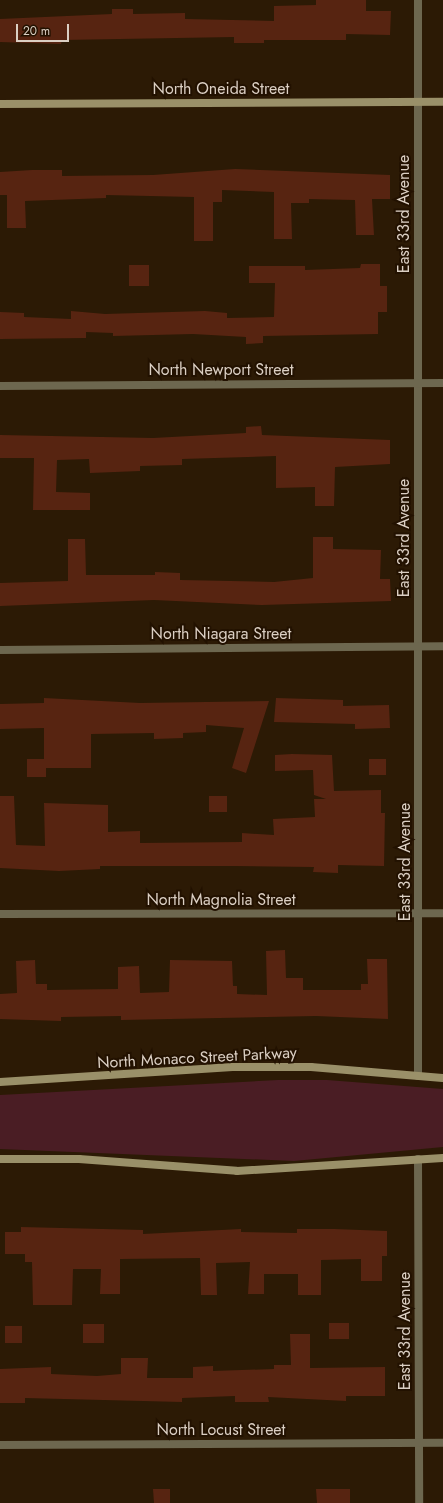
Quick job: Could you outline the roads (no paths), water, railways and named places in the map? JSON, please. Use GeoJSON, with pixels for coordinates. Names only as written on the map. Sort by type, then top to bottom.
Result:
{"type":"FeatureCollection","features":[{"type":"Feature","properties":{"kind":"street","name":"East 33rd Avenue"},"geometry":{"type":"LineString","coordinates":[[418,0],[418,1076]]}},
{"type":"Feature","properties":{"kind":"street","name":"North Oneida Street"},"geometry":{"type":"LineString","coordinates":[[0,104],[443,102]]}},
{"type":"Feature","properties":{"kind":"street","name":"North Newport Street"},"geometry":{"type":"LineString","coordinates":[[0,386],[443,383]]}},
{"type":"Feature","properties":{"kind":"street","name":"North Niagara Street"},"geometry":{"type":"LineString","coordinates":[[0,650],[443,646]]}},
{"type":"Feature","properties":{"kind":"street","name":"North Magnolia Street"},"geometry":{"type":"LineString","coordinates":[[0,914],[443,913]]}},
{"type":"Feature","properties":{"kind":"street","name":"North Monaco Street Parkway"},"geometry":{"type":"LineString","coordinates":[[0,1082],[233,1067],[311,1067],[443,1078]]}},
{"type":"Feature","properties":{"kind":"street"},"geometry":{"type":"LineString","coordinates":[[0,1159],[79,1159],[237,1171],[443,1158]]}},
{"type":"Feature","properties":{"kind":"street","name":"East 33rd Avenue"},"geometry":{"type":"LineString","coordinates":[[418,1159],[419,1503]]}},
{"type":"Feature","properties":{"kind":"street","name":"North Locust Street"},"geometry":{"type":"LineString","coordinates":[[0,1445],[443,1443]]}}]}
